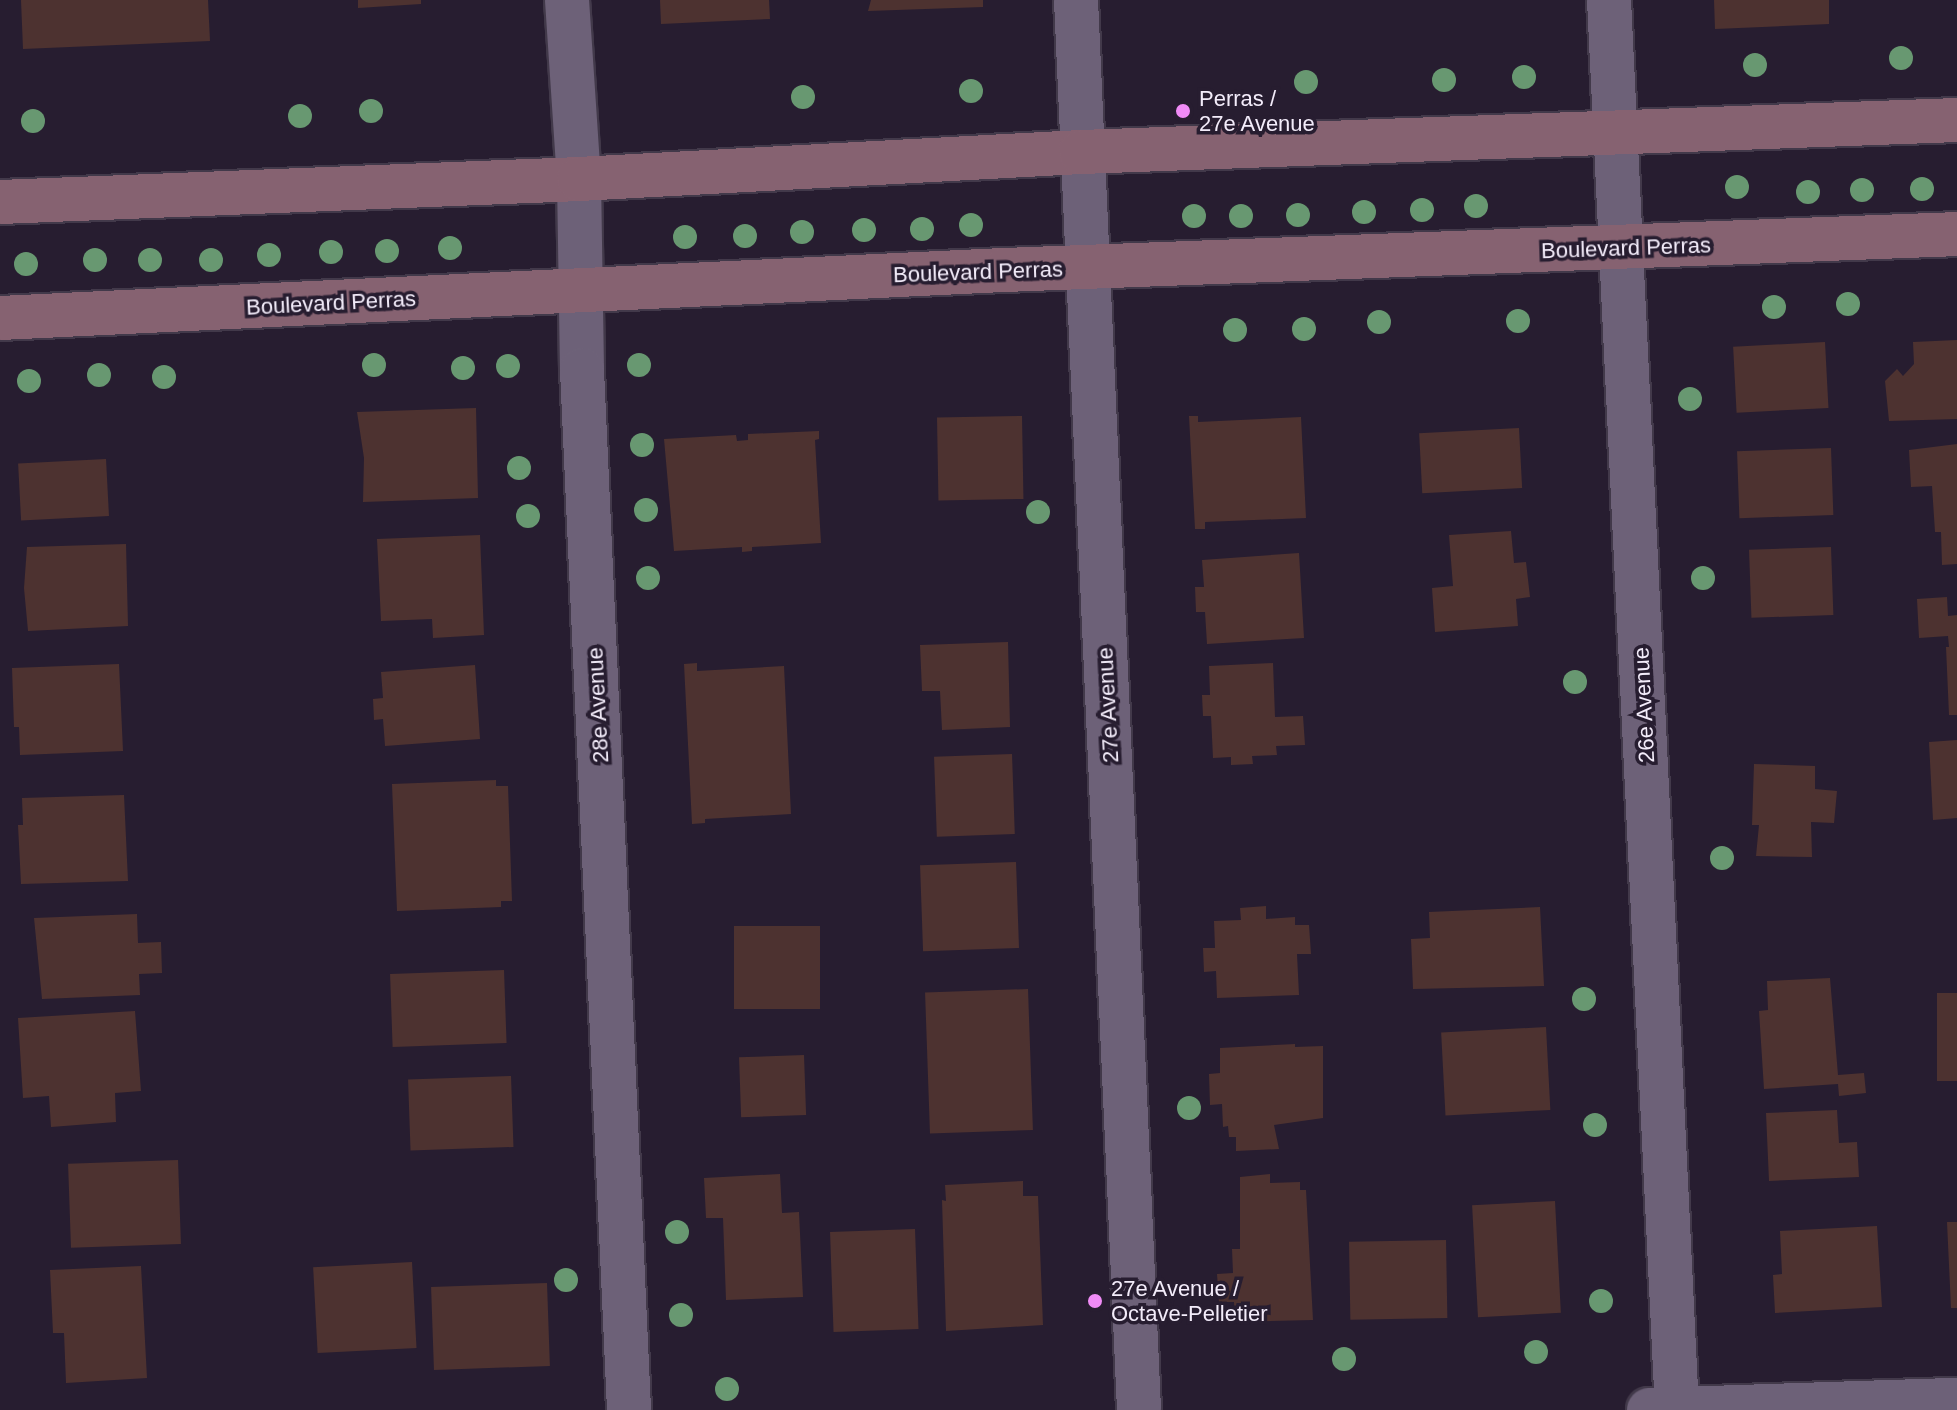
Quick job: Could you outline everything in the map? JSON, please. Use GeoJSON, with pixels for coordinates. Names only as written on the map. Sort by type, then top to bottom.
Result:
{"type":"FeatureCollection","features":[{"type":"Feature","properties":{"kind":"main road"},"geometry":{"type":"LineString","coordinates":[[0,202],[579,179],[1081,152],[1957,120]]}},
{"type":"Feature","properties":{"kind":"main road","name":"Boulevard Perras"},"geometry":{"type":"LineString","coordinates":[[0,318],[1957,234]]}},
{"type":"Feature","properties":{"kind":"street","name":"28e Avenue"},"geometry":{"type":"LineString","coordinates":[[567,0],[579,179],[582,370],[629,1410]]}},
{"type":"Feature","properties":{"kind":"street","name":"27e Avenue"},"geometry":{"type":"LineString","coordinates":[[1076,0],[1139,1410]]}},
{"type":"Feature","properties":{"kind":"street","name":"26e Avenue"},"geometry":{"type":"LineString","coordinates":[[1609,0],[1668,1410]]}},
{"type":"Feature","properties":{"kind":"street"},"geometry":{"type":"LineString","coordinates":[[1668,1410],[1957,1400]]}},
{"type":"Feature","properties":{"kind":"building"},"geometry":{"type":"Polygon","coordinates":[[[21,0],[208,0],[210,41],[23,49],[21,0]]]}},
{"type":"Feature","properties":{"kind":"building"},"geometry":{"type":"Polygon","coordinates":[[[358,0],[421,0],[421,4],[358,8],[358,0]]]}},
{"type":"Feature","properties":{"kind":"building"},"geometry":{"type":"Polygon","coordinates":[[[660,0],[769,0],[770,19],[661,24],[660,0]]]}},
{"type":"Feature","properties":{"kind":"building"},"geometry":{"type":"Polygon","coordinates":[[[871,0],[983,0],[983,7],[868,11],[871,0]]]}},
{"type":"Feature","properties":{"kind":"building"},"geometry":{"type":"Polygon","coordinates":[[[1714,0],[1829,0],[1829,24],[1715,29],[1714,0]]]}},
{"type":"Feature","properties":{"kind":"building"},"geometry":{"type":"Polygon","coordinates":[[[1957,340],[1957,419],[1889,421],[1885,381],[1897,369],[1903,376],[1914,364],[1913,342],[1957,340]]]}},
{"type":"Feature","properties":{"kind":"building"},"geometry":{"type":"Polygon","coordinates":[[[1825,342],[1828,408],[1737,413],[1733,347],[1825,342]]]}},
{"type":"Feature","properties":{"kind":"building"},"geometry":{"type":"Polygon","coordinates":[[[476,408],[478,498],[363,502],[364,458],[357,412],[476,408]]]}},
{"type":"Feature","properties":{"kind":"building"},"geometry":{"type":"Polygon","coordinates":[[[1022,416],[1023,499],[938,500],[937,417],[1022,416]]]}},
{"type":"Feature","properties":{"kind":"building"},"geometry":{"type":"Polygon","coordinates":[[[1189,416],[1198,416],[1198,422],[1301,417],[1306,518],[1205,522],[1205,529],[1195,529],[1189,416]]]}},
{"type":"Feature","properties":{"kind":"building"},"geometry":{"type":"Polygon","coordinates":[[[1519,428],[1522,488],[1422,493],[1419,433],[1519,428]]]}},
{"type":"Feature","properties":{"kind":"building"},"geometry":{"type":"Polygon","coordinates":[[[819,431],[819,439],[815,440],[821,543],[752,547],[752,551],[742,552],[742,547],[674,551],[664,439],[736,435],[737,441],[748,440],[748,434],[819,431]]]}},
{"type":"Feature","properties":{"kind":"building"},"geometry":{"type":"Polygon","coordinates":[[[1957,444],[1957,564],[1942,565],[1941,532],[1935,532],[1932,486],[1911,487],[1909,450],[1957,444]]]}},
{"type":"Feature","properties":{"kind":"building"},"geometry":{"type":"Polygon","coordinates":[[[1831,448],[1833,515],[1739,518],[1737,451],[1831,448]]]}},
{"type":"Feature","properties":{"kind":"building"},"geometry":{"type":"Polygon","coordinates":[[[106,459],[109,516],[21,521],[18,464],[106,459]]]}},
{"type":"Feature","properties":{"kind":"building"},"geometry":{"type":"Polygon","coordinates":[[[1511,531],[1514,563],[1526,562],[1530,597],[1516,599],[1518,626],[1435,632],[1432,588],[1453,586],[1449,535],[1511,531]]]}},
{"type":"Feature","properties":{"kind":"building"},"geometry":{"type":"Polygon","coordinates":[[[480,535],[484,635],[433,638],[432,619],[381,621],[377,539],[480,535]]]}},
{"type":"Feature","properties":{"kind":"building"},"geometry":{"type":"Polygon","coordinates":[[[126,544],[128,626],[28,631],[24,588],[27,547],[126,544]]]}},
{"type":"Feature","properties":{"kind":"building"},"geometry":{"type":"Polygon","coordinates":[[[1831,547],[1833,615],[1751,618],[1749,550],[1831,547]]]}},
{"type":"Feature","properties":{"kind":"building"},"geometry":{"type":"Polygon","coordinates":[[[1299,553],[1304,638],[1207,644],[1205,612],[1196,612],[1195,587],[1204,587],[1202,560],[1299,553]]]}},
{"type":"Feature","properties":{"kind":"building"},"geometry":{"type":"Polygon","coordinates":[[[1947,597],[1948,616],[1957,615],[1957,715],[1949,715],[1948,636],[1919,638],[1917,599],[1947,597]]]}},
{"type":"Feature","properties":{"kind":"building"},"geometry":{"type":"Polygon","coordinates":[[[1008,642],[1010,727],[942,730],[940,691],[922,691],[920,645],[1008,642]]]}},
{"type":"Feature","properties":{"kind":"building"},"geometry":{"type":"Polygon","coordinates":[[[697,663],[697,671],[784,666],[791,814],[705,819],[705,823],[692,824],[684,664],[697,663]]]}},
{"type":"Feature","properties":{"kind":"building"},"geometry":{"type":"Polygon","coordinates":[[[1273,663],[1275,717],[1303,716],[1305,745],[1276,746],[1277,755],[1252,756],[1253,764],[1231,765],[1231,757],[1213,758],[1211,716],[1203,716],[1202,695],[1210,695],[1209,666],[1273,663]]]}},
{"type":"Feature","properties":{"kind":"building"},"geometry":{"type":"Polygon","coordinates":[[[119,664],[123,751],[20,755],[19,727],[14,727],[12,668],[119,664]]]}},
{"type":"Feature","properties":{"kind":"building"},"geometry":{"type":"Polygon","coordinates":[[[475,665],[480,739],[385,746],[383,719],[374,720],[373,699],[383,698],[381,672],[475,665]]]}},
{"type":"Feature","properties":{"kind":"building"},"geometry":{"type":"Polygon","coordinates":[[[1957,740],[1957,818],[1933,820],[1929,742],[1957,740]]]}},
{"type":"Feature","properties":{"kind":"building"},"geometry":{"type":"Polygon","coordinates":[[[1012,754],[1015,834],[937,837],[934,757],[1012,754]]]}},
{"type":"Feature","properties":{"kind":"building"},"geometry":{"type":"Polygon","coordinates":[[[1754,764],[1815,766],[1815,789],[1837,791],[1834,823],[1811,822],[1812,857],[1756,856],[1759,825],[1752,825],[1754,764]]]}},
{"type":"Feature","properties":{"kind":"building"},"geometry":{"type":"Polygon","coordinates":[[[496,780],[496,786],[508,786],[512,901],[501,901],[501,907],[397,911],[392,784],[496,780]]]}},
{"type":"Feature","properties":{"kind":"building"},"geometry":{"type":"Polygon","coordinates":[[[124,795],[128,881],[21,884],[18,825],[23,825],[22,798],[124,795]]]}},
{"type":"Feature","properties":{"kind":"building"},"geometry":{"type":"Polygon","coordinates":[[[1016,862],[1019,948],[923,951],[920,865],[1016,862]]]}},
{"type":"Feature","properties":{"kind":"building"},"geometry":{"type":"Polygon","coordinates":[[[1266,906],[1266,919],[1295,917],[1295,925],[1309,925],[1311,954],[1297,954],[1299,995],[1217,998],[1216,971],[1204,972],[1203,948],[1215,948],[1214,921],[1241,920],[1240,908],[1266,906]]]}},
{"type":"Feature","properties":{"kind":"building"},"geometry":{"type":"Polygon","coordinates":[[[1540,907],[1544,986],[1413,989],[1411,939],[1430,938],[1429,912],[1540,907]]]}},
{"type":"Feature","properties":{"kind":"building"},"geometry":{"type":"Polygon","coordinates":[[[137,914],[138,943],[161,942],[162,973],[139,974],[140,995],[42,999],[34,918],[137,914]]]}},
{"type":"Feature","properties":{"kind":"building"},"geometry":{"type":"Polygon","coordinates":[[[734,926],[820,926],[820,1009],[734,1009],[734,926]]]}},
{"type":"Feature","properties":{"kind":"building"},"geometry":{"type":"Polygon","coordinates":[[[504,970],[507,1043],[393,1047],[390,974],[504,970]]]}},
{"type":"Feature","properties":{"kind":"building"},"geometry":{"type":"Polygon","coordinates":[[[1830,978],[1838,1075],[1864,1073],[1866,1093],[1839,1096],[1838,1084],[1764,1089],[1759,1011],[1768,1010],[1767,981],[1830,978]]]}},
{"type":"Feature","properties":{"kind":"building"},"geometry":{"type":"Polygon","coordinates":[[[1028,989],[1033,1130],[930,1134],[925,993],[1028,989]]]}},
{"type":"Feature","properties":{"kind":"building"},"geometry":{"type":"Polygon","coordinates":[[[1937,993],[1957,993],[1957,1081],[1937,1081],[1937,993]]]}},
{"type":"Feature","properties":{"kind":"building"},"geometry":{"type":"Polygon","coordinates":[[[135,1011],[141,1091],[115,1093],[116,1122],[51,1127],[49,1096],[23,1098],[18,1018],[135,1011]]]}},
{"type":"Feature","properties":{"kind":"building"},"geometry":{"type":"Polygon","coordinates":[[[1546,1027],[1550,1110],[1445,1115],[1441,1032],[1546,1027]]]}},
{"type":"Feature","properties":{"kind":"building"},"geometry":{"type":"Polygon","coordinates":[[[1295,1044],[1295,1047],[1323,1046],[1323,1118],[1274,1125],[1279,1149],[1236,1151],[1236,1137],[1229,1137],[1228,1126],[1223,1127],[1222,1104],[1210,1105],[1209,1074],[1220,1073],[1220,1048],[1295,1044]]]}},
{"type":"Feature","properties":{"kind":"building"},"geometry":{"type":"Polygon","coordinates":[[[804,1055],[806,1115],[741,1117],[739,1057],[804,1055]]]}},
{"type":"Feature","properties":{"kind":"building"},"geometry":{"type":"Polygon","coordinates":[[[511,1076],[513,1147],[411,1151],[408,1080],[511,1076]]]}},
{"type":"Feature","properties":{"kind":"building"},"geometry":{"type":"Polygon","coordinates":[[[1837,1110],[1839,1143],[1857,1142],[1859,1177],[1769,1181],[1766,1113],[1837,1110]]]}},
{"type":"Feature","properties":{"kind":"building"},"geometry":{"type":"Polygon","coordinates":[[[178,1160],[181,1244],[71,1248],[68,1164],[178,1160]]]}},
{"type":"Feature","properties":{"kind":"building"},"geometry":{"type":"Polygon","coordinates":[[[780,1174],[782,1213],[799,1212],[803,1297],[726,1300],[723,1218],[706,1218],[704,1178],[780,1174]]]}},
{"type":"Feature","properties":{"kind":"building"},"geometry":{"type":"Polygon","coordinates":[[[1270,1174],[1270,1183],[1300,1182],[1300,1190],[1306,1190],[1313,1320],[1235,1322],[1234,1302],[1219,1302],[1217,1274],[1233,1273],[1232,1249],[1240,1249],[1240,1177],[1270,1174]]]}},
{"type":"Feature","properties":{"kind":"building"},"geometry":{"type":"Polygon","coordinates":[[[1023,1181],[1023,1196],[1038,1196],[1043,1325],[946,1331],[942,1200],[946,1201],[945,1185],[1023,1181]]]}},
{"type":"Feature","properties":{"kind":"building"},"geometry":{"type":"Polygon","coordinates":[[[1555,1201],[1561,1313],[1478,1317],[1472,1205],[1555,1201]]]}},
{"type":"Feature","properties":{"kind":"building"},"geometry":{"type":"Polygon","coordinates":[[[1947,1222],[1957,1222],[1957,1308],[1951,1308],[1947,1222]]]}},
{"type":"Feature","properties":{"kind":"building"},"geometry":{"type":"Polygon","coordinates":[[[1877,1226],[1882,1307],[1775,1313],[1773,1275],[1782,1274],[1780,1231],[1877,1226]]]}},
{"type":"Feature","properties":{"kind":"building"},"geometry":{"type":"Polygon","coordinates":[[[915,1229],[918,1329],[834,1332],[830,1232],[915,1229]]]}},
{"type":"Feature","properties":{"kind":"building"},"geometry":{"type":"Polygon","coordinates":[[[1446,1240],[1447,1318],[1350,1320],[1349,1242],[1446,1240]]]}},
{"type":"Feature","properties":{"kind":"building"},"geometry":{"type":"Polygon","coordinates":[[[412,1262],[417,1348],[318,1353],[313,1267],[412,1262]]]}},
{"type":"Feature","properties":{"kind":"building"},"geometry":{"type":"Polygon","coordinates":[[[141,1266],[147,1378],[66,1383],[64,1333],[53,1333],[50,1270],[141,1266]]]}},
{"type":"Feature","properties":{"kind":"building"},"geometry":{"type":"Polygon","coordinates":[[[547,1283],[550,1366],[434,1370],[431,1287],[547,1283]]]}},
{"type":"Feature","properties":{"kind":"place","name":"Perras / 27e Avenue"},"geometry":{"type":"Point","coordinates":[1183,111]}},
{"type":"Feature","properties":{"kind":"place","name":"27e Avenue / Octave-Pelletier"},"geometry":{"type":"Point","coordinates":[1095,1301]}}]}
